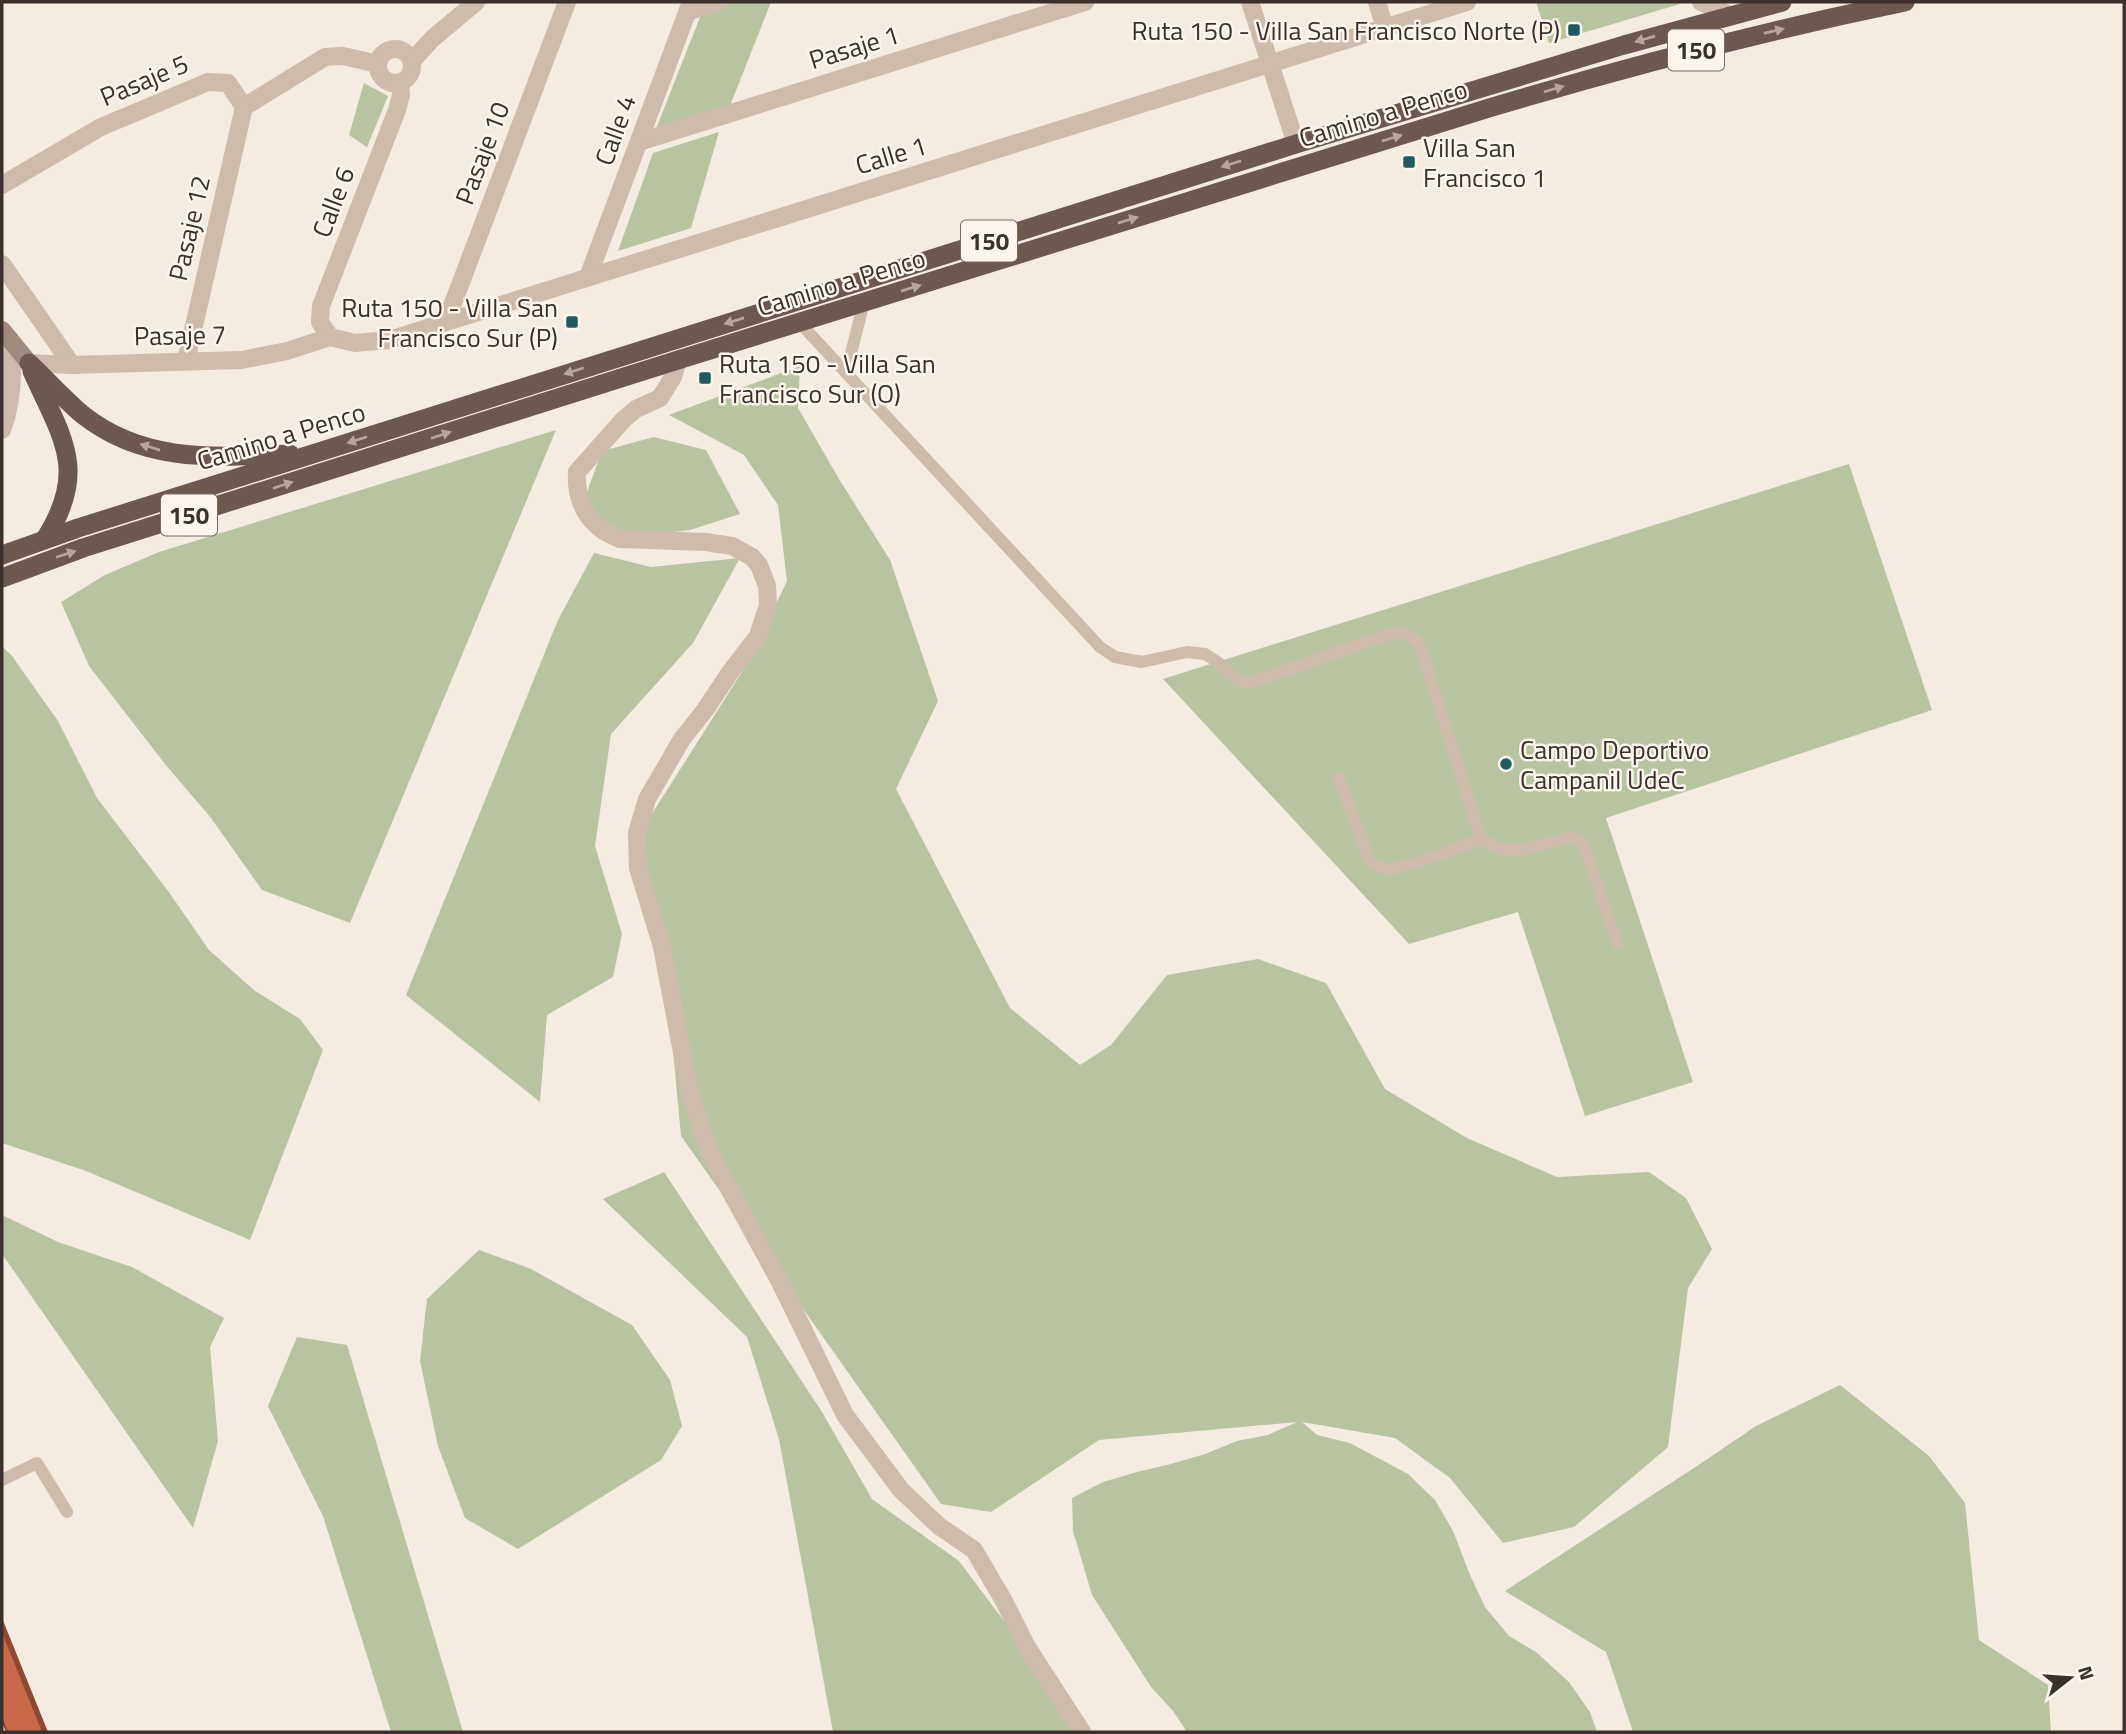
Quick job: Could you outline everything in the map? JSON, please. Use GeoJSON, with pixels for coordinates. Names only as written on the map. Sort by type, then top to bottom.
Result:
{"type":"FeatureCollection","features":[{"type":"Feature","properties":{"kind":"highway","name":"Camino a Penco"},"geometry":{"type":"LineString","coordinates":[[2,555],[315,453],[1296,144],[1571,61],[1782,2]]}},
{"type":"Feature","properties":{"kind":"highway","name":"Camino a Penco"},"geometry":{"type":"LineString","coordinates":[[2,578],[83,548],[678,360],[1570,84],[1733,41],[1905,2]]}},
{"type":"Feature","properties":{"kind":"highway"},"geometry":{"type":"LineString","coordinates":[[29,363],[84,416],[132,442],[185,456],[212,458],[315,453]]}},
{"type":"Feature","properties":{"kind":"highway"},"geometry":{"type":"LineString","coordinates":[[2,543],[45,539],[61,512],[69,480],[69,464],[60,433],[29,363]]}},
{"type":"Feature","properties":{"kind":"main road"},"geometry":{"type":"LineString","coordinates":[[4,335],[29,363]]}},
{"type":"Feature","properties":{"kind":"street"},"geometry":{"type":"LineString","coordinates":[[400,83],[388,82],[380,75],[378,64],[383,54],[394,49],[405,52],[412,61],[432,39],[476,2]]}},
{"type":"Feature","properties":{"kind":"street","name":"Pasaje 10"},"geometry":{"type":"LineString","coordinates":[[446,322],[567,2]]}},
{"type":"Feature","properties":{"kind":"street"},"geometry":{"type":"LineString","coordinates":[[689,7],[719,2]]}},
{"type":"Feature","properties":{"kind":"street","name":"Pasaje 1"},"geometry":{"type":"LineString","coordinates":[[639,142],[1085,2]]}},
{"type":"Feature","properties":{"kind":"street"},"geometry":{"type":"LineString","coordinates":[[1250,2],[1296,144]]}},
{"type":"Feature","properties":{"kind":"street"},"geometry":{"type":"LineString","coordinates":[[1377,2],[1385,27]]}},
{"type":"Feature","properties":{"kind":"street","name":"Calle 1"},"geometry":{"type":"LineString","coordinates":[[330,337],[355,343],[378,342],[446,322],[1467,2]]}},
{"type":"Feature","properties":{"kind":"street"},"geometry":{"type":"LineString","coordinates":[[1701,2],[1730,15]]}},
{"type":"Feature","properties":{"kind":"street","name":"Calle 4"},"geometry":{"type":"LineString","coordinates":[[588,278],[689,7]]}},
{"type":"Feature","properties":{"kind":"street"},"geometry":{"type":"LineString","coordinates":[[244,107],[325,57],[343,56],[378,64]]}},
{"type":"Feature","properties":{"kind":"street","name":"Calle 6"},"geometry":{"type":"LineString","coordinates":[[330,337],[320,322],[321,306],[397,110],[401,95],[400,83],[412,72],[412,61]]}},
{"type":"Feature","properties":{"kind":"street","name":"Pasaje 5"},"geometry":{"type":"LineString","coordinates":[[2,185],[101,127],[208,82],[229,83],[244,107]]}},
{"type":"Feature","properties":{"kind":"street","name":"Pasaje 12"},"geometry":{"type":"LineString","coordinates":[[186,361],[244,107]]}},
{"type":"Feature","properties":{"kind":"street"},"geometry":{"type":"LineString","coordinates":[[2,264],[72,365]]}},
{"type":"Feature","properties":{"kind":"street"},"geometry":{"type":"LineString","coordinates":[[2,430],[13,384],[4,335]]}},
{"type":"Feature","properties":{"kind":"street","name":"Pasaje 7"},"geometry":{"type":"LineString","coordinates":[[29,363],[72,365],[241,360],[330,337]]}},
{"type":"Feature","properties":{"kind":"street"},"geometry":{"type":"LineString","coordinates":[[678,360],[673,377],[660,398],[636,409],[623,420],[577,472],[576,481],[579,500],[588,517],[594,525],[611,536],[620,539],[720,543],[733,546],[752,556],[759,565],[767,586],[768,605],[758,636],[675,750],[647,799],[637,833],[638,868],[662,947],[685,1075],[695,1112],[715,1163],[780,1282],[845,1415],[901,1490],[939,1525],[974,1550],[1027,1647],[1082,1732]]}},
{"type":"Feature","properties":{"kind":"lane"},"geometry":{"type":"LineString","coordinates":[[846,373],[864,302]]}},
{"type":"Feature","properties":{"kind":"lane"},"geometry":{"type":"LineString","coordinates":[[799,322],[1100,647],[1115,657],[1142,662],[1187,652],[1205,654],[1239,682],[1253,682],[1393,633],[1405,634],[1415,639],[1422,648],[1481,839]]}},
{"type":"Feature","properties":{"kind":"lane"},"geometry":{"type":"LineString","coordinates":[[1339,778],[1368,857],[1375,866],[1381,868],[1397,868],[1481,839],[1503,850],[1521,850],[1572,837],[1584,845],[1617,943]]}},
{"type":"Feature","properties":{"kind":"lane"},"geometry":{"type":"LineString","coordinates":[[2,1480],[37,1463],[67,1512]]}},
{"type":"Feature","properties":{"kind":"green space"},"geometry":{"type":"Polygon","coordinates":[[[706,2],[771,2],[730,106],[656,129],[706,2]]]}},
{"type":"Feature","properties":{"kind":"green space"},"geometry":{"type":"Polygon","coordinates":[[[1536,2],[1676,2],[1680,4],[1549,43],[1536,2]]]}},
{"type":"Feature","properties":{"kind":"green space"},"geometry":{"type":"Polygon","coordinates":[[[364,83],[388,96],[367,147],[349,135],[364,83]]]}},
{"type":"Feature","properties":{"kind":"green space"},"geometry":{"type":"Polygon","coordinates":[[[719,132],[691,228],[618,251],[653,153],[719,132]]]}},
{"type":"Feature","properties":{"kind":"green space"},"geometry":{"type":"Polygon","coordinates":[[[800,366],[798,408],[890,560],[938,701],[896,789],[1010,1008],[1080,1065],[1111,1045],[1167,975],[1258,959],[1326,983],[1385,1089],[1467,1138],[1557,1177],[1649,1172],[1686,1198],[1712,1249],[1688,1288],[1668,1447],[1574,1527],[1503,1543],[1450,1478],[1395,1438],[1302,1422],[1317,1435],[1350,1443],[1408,1474],[1435,1500],[1453,1531],[1485,1607],[1509,1636],[1536,1652],[1569,1682],[1590,1712],[1597,1732],[1187,1732],[1173,1711],[1151,1687],[1092,1595],[1073,1531],[1072,1498],[1103,1482],[1205,1454],[1237,1441],[1268,1435],[1297,1422],[1099,1440],[991,1512],[941,1504],[681,1136],[666,974],[634,842],[747,664],[787,581],[778,505],[744,455],[669,415],[800,366]]]}},
{"type":"Feature","properties":{"kind":"green space"},"geometry":{"type":"Polygon","coordinates":[[[556,430],[350,923],[262,890],[211,818],[89,666],[61,602],[105,575],[159,552],[556,430]]]}},
{"type":"Feature","properties":{"kind":"green space"},"geometry":{"type":"Polygon","coordinates":[[[654,437],[706,450],[740,514],[690,530],[633,537],[580,511],[602,451],[654,437]]]}},
{"type":"Feature","properties":{"kind":"green space","name":"Campo Deportivo Campanil UdeC"},"geometry":{"type":"Polygon","coordinates":[[[1849,464],[1932,710],[1606,818],[1693,1082],[1585,1116],[1518,912],[1409,944],[1163,679],[1849,464]]]}},
{"type":"Feature","properties":{"kind":"green space"},"geometry":{"type":"Polygon","coordinates":[[[594,553],[651,567],[740,558],[693,643],[611,734],[595,846],[622,934],[613,977],[547,1015],[540,1102],[406,995],[558,620],[594,553]]]}},
{"type":"Feature","properties":{"kind":"green space"},"geometry":{"type":"Polygon","coordinates":[[[2,646],[58,721],[97,798],[209,950],[255,991],[300,1019],[323,1050],[250,1240],[86,1171],[2,1143],[2,646]]]}},
{"type":"Feature","properties":{"kind":"green space"},"geometry":{"type":"Polygon","coordinates":[[[664,1172],[822,1412],[872,1499],[959,1561],[1087,1732],[833,1732],[779,1439],[747,1337],[603,1199],[664,1172]]]}},
{"type":"Feature","properties":{"kind":"green space"},"geometry":{"type":"Polygon","coordinates":[[[2,1215],[58,1242],[132,1267],[224,1318],[210,1347],[218,1441],[193,1528],[2,1254],[2,1215]]]}},
{"type":"Feature","properties":{"kind":"green space"},"geometry":{"type":"Polygon","coordinates":[[[479,1250],[531,1269],[632,1325],[670,1380],[682,1426],[661,1460],[518,1549],[465,1518],[438,1446],[420,1361],[427,1299],[479,1250]]]}},
{"type":"Feature","properties":{"kind":"green space"},"geometry":{"type":"Polygon","coordinates":[[[297,1337],[347,1345],[463,1732],[391,1732],[323,1516],[268,1406],[297,1337]]]}},
{"type":"Feature","properties":{"kind":"green space"},"geometry":{"type":"Polygon","coordinates":[[[1840,1385],[1929,1456],[1965,1503],[1979,1640],[2048,1685],[2051,1732],[1633,1732],[1606,1652],[1505,1591],[1756,1426],[1840,1385]]]}},
{"type":"Feature","properties":{"kind":"building"},"geometry":{"type":"Polygon","coordinates":[[[2,1630],[43,1732],[7,1732],[2,1720],[2,1630]]]}},
{"type":"Feature","properties":{"kind":"place","name":"Ruta 150 - Villa San Francisco Norte (P)"},"geometry":{"type":"Point","coordinates":[1574,30]}},
{"type":"Feature","properties":{"kind":"place","name":"Villa San Francisco 1"},"geometry":{"type":"Point","coordinates":[1409,162]}},
{"type":"Feature","properties":{"kind":"place","name":"Ruta 150 - Villa San Francisco Sur (P)"},"geometry":{"type":"Point","coordinates":[572,322]}},
{"type":"Feature","properties":{"kind":"place","name":"Ruta 150 - Villa San Francisco Sur (O)"},"geometry":{"type":"Point","coordinates":[705,378]}},
{"type":"Feature","properties":{"kind":"place","name":"Campo Deportivo Campanil UdeC"},"geometry":{"type":"Point","coordinates":[1506,764]}}]}
